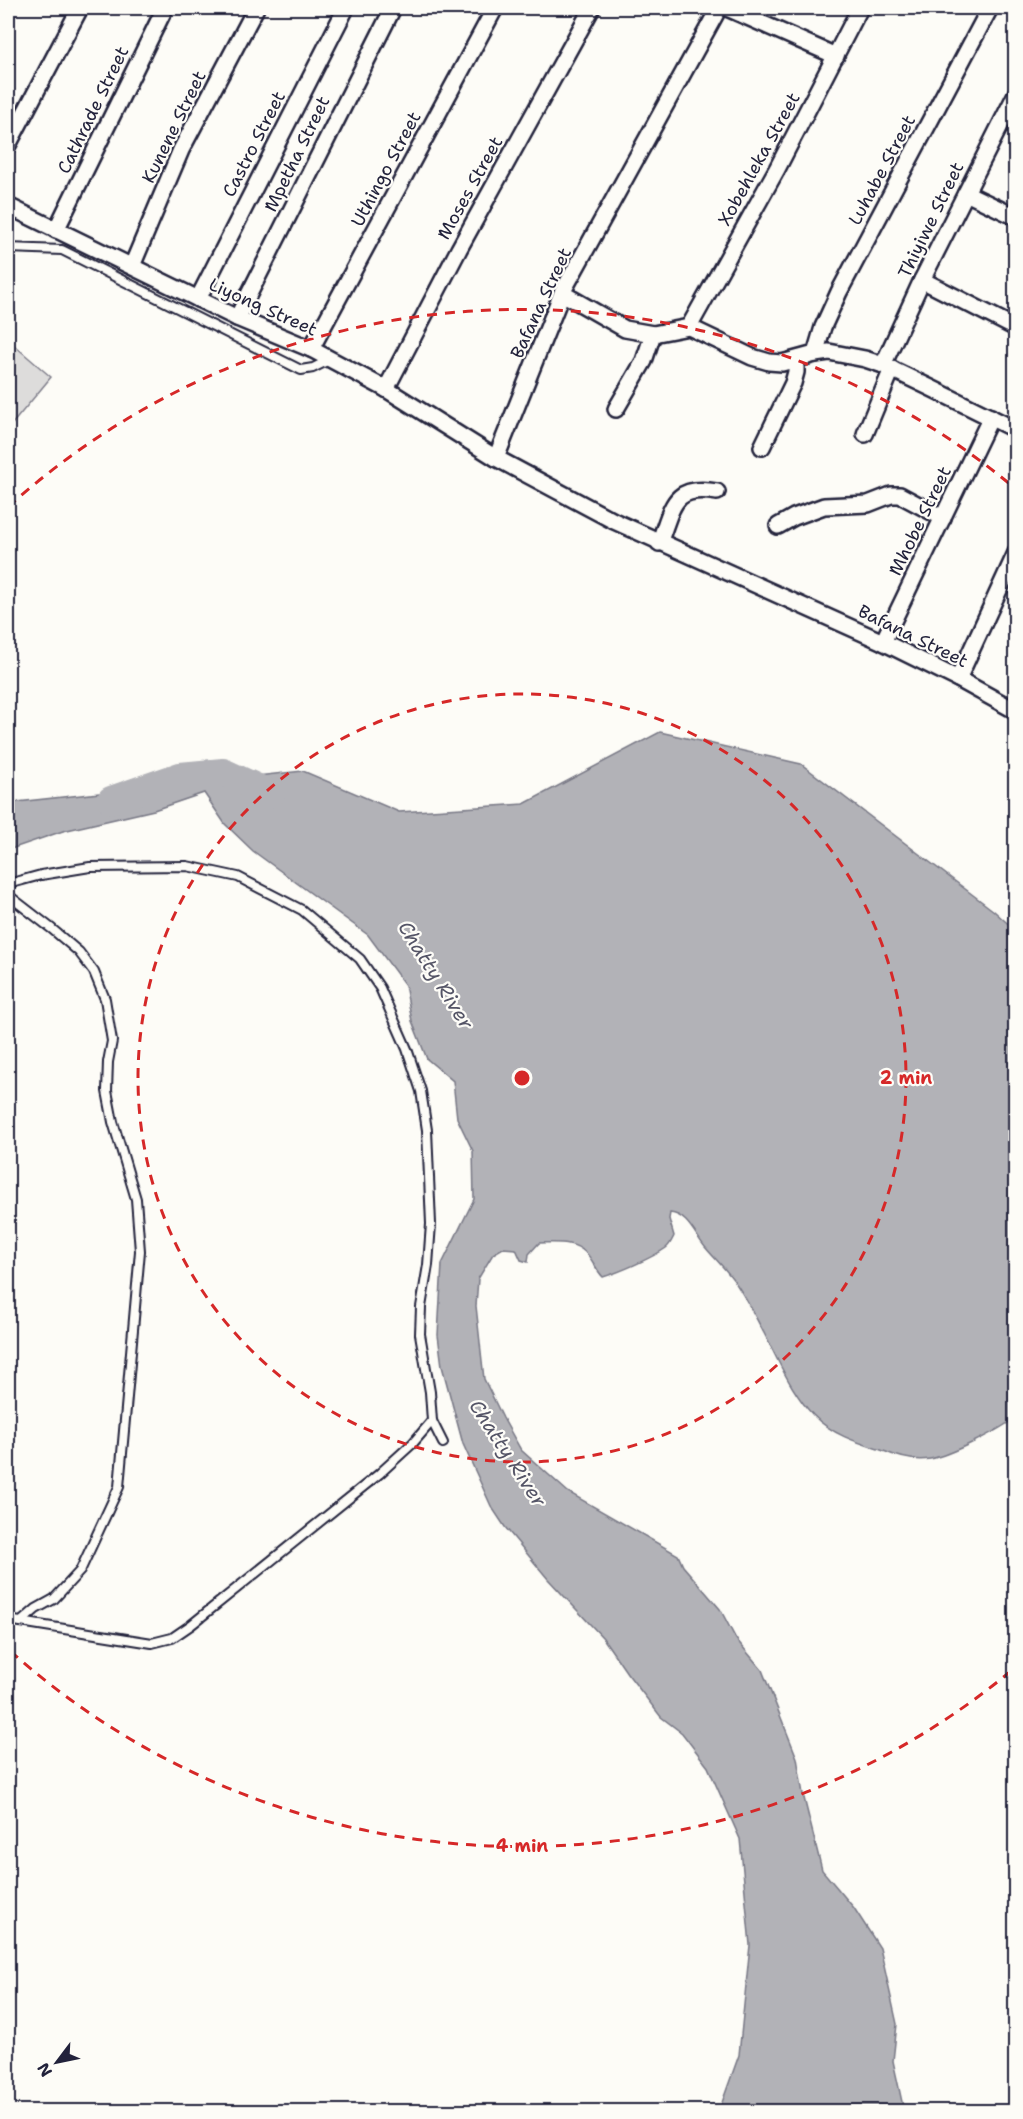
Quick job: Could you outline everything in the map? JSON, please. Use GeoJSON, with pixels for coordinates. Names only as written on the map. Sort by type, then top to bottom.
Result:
{"type":"FeatureCollection","features":[{"type":"Feature","properties":{"kind":"street"},"geometry":{"type":"LineString","coordinates":[[8,145],[80,8]]}},
{"type":"Feature","properties":{"kind":"street","name":"Cathrade Street"},"geometry":{"type":"LineString","coordinates":[[56,230],[165,8]]}},
{"type":"Feature","properties":{"kind":"street","name":"Kunene Street"},"geometry":{"type":"LineString","coordinates":[[132,266],[181,150],[256,8]]}},
{"type":"Feature","properties":{"kind":"street","name":"Castro Street"},"geometry":{"type":"LineString","coordinates":[[198,299],[346,8]]}},
{"type":"Feature","properties":{"kind":"street","name":"Mpetha Street"},"geometry":{"type":"LineString","coordinates":[[237,318],[393,8]]}},
{"type":"Feature","properties":{"kind":"street","name":"Uthingo Street"},"geometry":{"type":"LineString","coordinates":[[311,349],[495,8]]}},
{"type":"Feature","properties":{"kind":"street","name":"Moses Street"},"geometry":{"type":"LineString","coordinates":[[386,389],[459,249],[592,8]]}},
{"type":"Feature","properties":{"kind":"street","name":"Bafana Street"},"geometry":{"type":"LineString","coordinates":[[719,8],[562,293],[496,458],[659,543],[883,642],[1016,711]]}},
{"type":"Feature","properties":{"kind":"street"},"geometry":{"type":"LineString","coordinates":[[727,8],[836,56]]}},
{"type":"Feature","properties":{"kind":"street","name":"Xobehleka Street"},"geometry":{"type":"LineString","coordinates":[[689,327],[860,8]]}},
{"type":"Feature","properties":{"kind":"street","name":"Luhabe Street"},"geometry":{"type":"LineString","coordinates":[[814,354],[839,292],[990,8]]}},
{"type":"Feature","properties":{"kind":"street","name":"Thiyiwe Street"},"geometry":{"type":"LineString","coordinates":[[865,434],[887,367],[922,280],[966,193],[1012,110],[1016,94]]}},
{"type":"Feature","properties":{"kind":"street"},"geometry":{"type":"LineString","coordinates":[[966,193],[1016,217]]}},
{"type":"Feature","properties":{"kind":"street","name":"Liyong Street"},"geometry":{"type":"LineString","coordinates":[[8,206],[237,318],[311,349],[386,389],[496,458]]}},
{"type":"Feature","properties":{"kind":"street"},"geometry":{"type":"LineString","coordinates":[[922,280],[1016,328]]}},
{"type":"Feature","properties":{"kind":"street"},"geometry":{"type":"LineString","coordinates":[[562,293],[625,329],[653,334],[689,327],[752,357],[776,362],[829,352],[848,355],[887,367],[1016,430]]}},
{"type":"Feature","properties":{"kind":"street"},"geometry":{"type":"LineString","coordinates":[[616,409],[644,361],[653,334]]}},
{"type":"Feature","properties":{"kind":"street"},"geometry":{"type":"LineString","coordinates":[[762,447],[793,383],[796,360]]}},
{"type":"Feature","properties":{"kind":"street","name":"Mhobe Street"},"geometry":{"type":"LineString","coordinates":[[883,642],[991,417]]}},
{"type":"Feature","properties":{"kind":"street"},"geometry":{"type":"LineString","coordinates":[[659,543],[674,505],[683,494],[701,489],[717,492]]}},
{"type":"Feature","properties":{"kind":"street"},"geometry":{"type":"LineString","coordinates":[[778,526],[794,517],[824,506],[868,504],[891,495],[900,495],[943,518]]}},
{"type":"Feature","properties":{"kind":"street"},"geometry":{"type":"LineString","coordinates":[[958,679],[1016,553]]}},
{"type":"Feature","properties":{"kind":"lane"},"geometry":{"type":"LineString","coordinates":[[8,248],[62,250],[301,370],[313,368],[330,359]]}},
{"type":"Feature","properties":{"kind":"lane"},"geometry":{"type":"LineString","coordinates":[[8,884],[90,867],[187,866],[238,877],[302,910],[360,959],[380,988],[407,1049],[421,1091],[427,1131],[431,1224],[420,1334],[430,1392],[432,1421],[443,1443]]}},
{"type":"Feature","properties":{"kind":"lane"},"geometry":{"type":"LineString","coordinates":[[8,895],[79,952],[94,972],[105,999],[112,1041],[108,1062],[107,1091],[113,1122],[136,1198],[140,1251],[119,1487],[80,1571],[54,1599],[36,1609],[21,1622]]}},
{"type":"Feature","properties":{"kind":"lane"},"geometry":{"type":"LineString","coordinates":[[8,1620],[152,1643],[172,1638],[380,1474],[413,1443],[432,1421]]}},
{"type":"Feature","properties":{"kind":"shaded area"},"geometry":{"type":"Polygon","coordinates":[[[8,340],[51,377],[8,429],[8,340]]]}},
{"type":"Feature","properties":{"kind":"water"},"geometry":{"type":"Polygon","coordinates":[[[660,732],[801,764],[994,911],[1015,930],[1016,1417],[1008,1423],[962,1448],[924,1460],[892,1454],[853,1440],[820,1422],[797,1394],[733,1280],[686,1221],[676,1214],[670,1213],[669,1219],[674,1236],[667,1247],[610,1275],[603,1277],[588,1256],[576,1246],[564,1243],[539,1243],[529,1254],[528,1262],[521,1260],[516,1249],[503,1248],[493,1254],[478,1279],[476,1306],[484,1379],[521,1450],[568,1492],[678,1555],[683,1566],[720,1609],[736,1639],[762,1670],[797,1758],[803,1794],[822,1870],[854,1908],[880,1948],[897,2024],[893,2061],[904,2111],[719,2111],[739,2055],[750,1945],[740,1839],[708,1767],[682,1733],[661,1717],[603,1638],[548,1579],[505,1527],[491,1506],[463,1444],[442,1366],[438,1335],[442,1264],[474,1199],[473,1151],[457,1118],[453,1081],[427,1059],[412,1021],[405,985],[368,935],[253,851],[225,824],[204,793],[154,810],[63,831],[8,850],[8,803],[303,771],[399,812],[524,804],[660,732]]]}},
{"type":"Feature","properties":{"kind":"waterway","name":"Chatty River"},"geometry":{"type":"LineString","coordinates":[[111,800],[180,776],[223,772],[271,794]]}}]}
